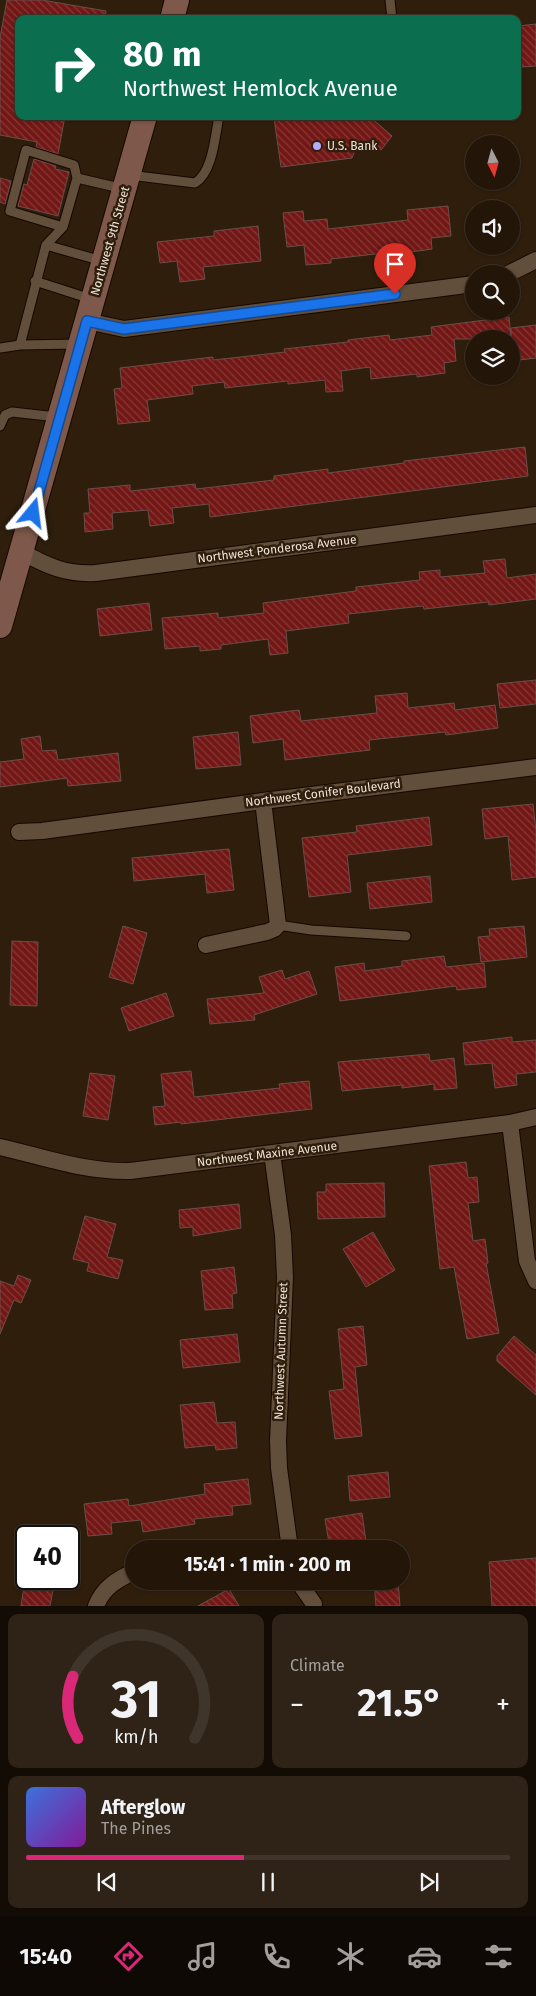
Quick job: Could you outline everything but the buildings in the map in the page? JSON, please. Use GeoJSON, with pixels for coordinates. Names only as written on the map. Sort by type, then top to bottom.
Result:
{"type":"FeatureCollection","features":[{"type":"Feature","properties":{"kind":"street"},"geometry":{"type":"LineString","coordinates":[[173,15],[177,0]]}},
{"type":"Feature","properties":{"kind":"street","name":"Northwest 9th Street"},"geometry":{"type":"LineString","coordinates":[[0,626],[144,120]]}},
{"type":"Feature","properties":{"kind":"street"},"geometry":{"type":"LineString","coordinates":[[520,268],[536,260]]}},
{"type":"Feature","properties":{"kind":"street"},"geometry":{"type":"LineString","coordinates":[[90,310],[124,329],[465,285]]}},
{"type":"Feature","properties":{"kind":"street","name":"Northwest Ponderosa Avenue"},"geometry":{"type":"LineString","coordinates":[[22,552],[45,565],[66,572],[96,573],[536,515]]}},
{"type":"Feature","properties":{"kind":"street","name":"Northwest Conifer Boulevard"},"geometry":{"type":"LineString","coordinates":[[20,832],[42,831],[536,767]]}},
{"type":"Feature","properties":{"kind":"street"},"geometry":{"type":"LineString","coordinates":[[206,945],[267,932],[278,926],[263,801]]}},
{"type":"Feature","properties":{"kind":"street","name":"Northwest Maxine Avenue"},"geometry":{"type":"LineString","coordinates":[[0,1147],[78,1168],[109,1172],[130,1171],[510,1123],[536,1117]]}},
{"type":"Feature","properties":{"kind":"street"},"geometry":{"type":"LineString","coordinates":[[510,1123],[527,1261],[536,1281]]}},
{"type":"Feature","properties":{"kind":"street","name":"Northwest Autumn Street"},"geometry":{"type":"LineString","coordinates":[[272,1153],[283,1235],[285,1277],[278,1442],[279,1468],[289,1540]]}},
{"type":"Feature","properties":{"kind":"street"},"geometry":{"type":"LineString","coordinates":[[96,1606],[104,1591],[118,1579],[125,1576]]}},
{"type":"Feature","properties":{"kind":"street"},"geometry":{"type":"LineString","coordinates":[[304,1590],[314,1604]]}},
{"type":"Feature","properties":{"kind":"lane"},"geometry":{"type":"LineString","coordinates":[[390,0],[392,15]]}},
{"type":"Feature","properties":{"kind":"lane"},"geometry":{"type":"LineString","coordinates":[[77,178],[127,182],[195,183],[202,179],[207,170],[218,120]]}},
{"type":"Feature","properties":{"kind":"lane"},"geometry":{"type":"LineString","coordinates":[[20,345],[35,281],[46,245],[63,227],[77,178],[74,165],[26,150],[10,212],[63,227]]}},
{"type":"Feature","properties":{"kind":"lane"},"geometry":{"type":"LineString","coordinates":[[46,245],[105,261]]}},
{"type":"Feature","properties":{"kind":"lane"},"geometry":{"type":"LineString","coordinates":[[35,281],[90,310]]}},
{"type":"Feature","properties":{"kind":"lane"},"geometry":{"type":"LineString","coordinates":[[0,348],[20,345],[81,344]]}},
{"type":"Feature","properties":{"kind":"lane"},"geometry":{"type":"LineString","coordinates":[[0,426],[5,415],[12,412],[60,417]]}},
{"type":"Feature","properties":{"kind":"lane"},"geometry":{"type":"LineString","coordinates":[[278,926],[406,936]]}},
{"type":"Feature","properties":{"kind":"place","name":"U.S. Bank"},"geometry":{"type":"Point","coordinates":[317,146]}},
{"type":"Feature","properties":{"kind":"route"},"geometry":{"type":"LineString","coordinates":[[33,513],[87,321],[124,329],[395,294]]}}]}
